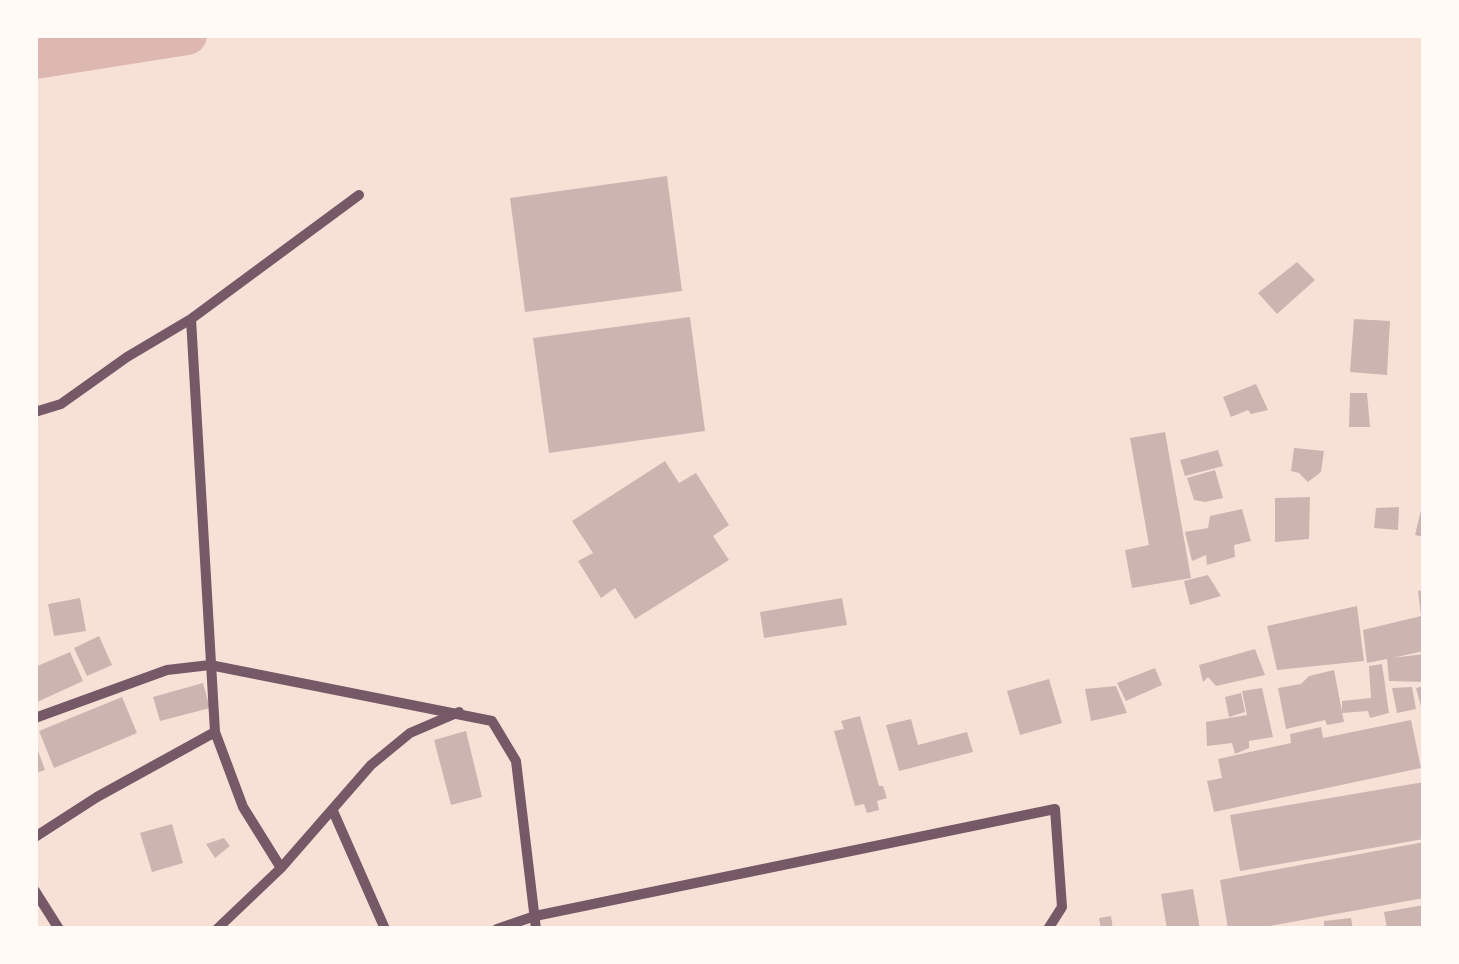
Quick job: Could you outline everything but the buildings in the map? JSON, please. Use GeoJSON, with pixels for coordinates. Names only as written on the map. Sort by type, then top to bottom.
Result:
{"type":"FeatureCollection","features":[{"type":"Feature","properties":{"kind":"street"},"geometry":{"type":"LineString","coordinates":[[35,412],[61,404],[127,357],[191,319],[359,195]]}},
{"type":"Feature","properties":{"kind":"street"},"geometry":{"type":"LineString","coordinates":[[191,319],[215,732],[242,807],[281,868]]}},
{"type":"Feature","properties":{"kind":"street"},"geometry":{"type":"LineString","coordinates":[[35,718],[167,670],[210,665],[492,721],[516,762],[536,929]]}},
{"type":"Feature","properties":{"kind":"street"},"geometry":{"type":"LineString","coordinates":[[217,929],[334,812],[371,765],[410,733],[460,712]]}},
{"type":"Feature","properties":{"kind":"street"},"geometry":{"type":"LineString","coordinates":[[35,837],[97,797],[215,732]]}},
{"type":"Feature","properties":{"kind":"street"},"geometry":{"type":"LineString","coordinates":[[497,929],[535,916],[1055,809],[1062,907],[1048,929]]}},
{"type":"Feature","properties":{"kind":"street"},"geometry":{"type":"LineString","coordinates":[[334,812],[385,929]]}},
{"type":"Feature","properties":{"kind":"street"},"geometry":{"type":"LineString","coordinates":[[35,891],[58,929]]}},
{"type":"Feature","properties":{"kind":"waterway"},"geometry":{"type":"LineString","coordinates":[[35,59],[187,35]]}}]}
